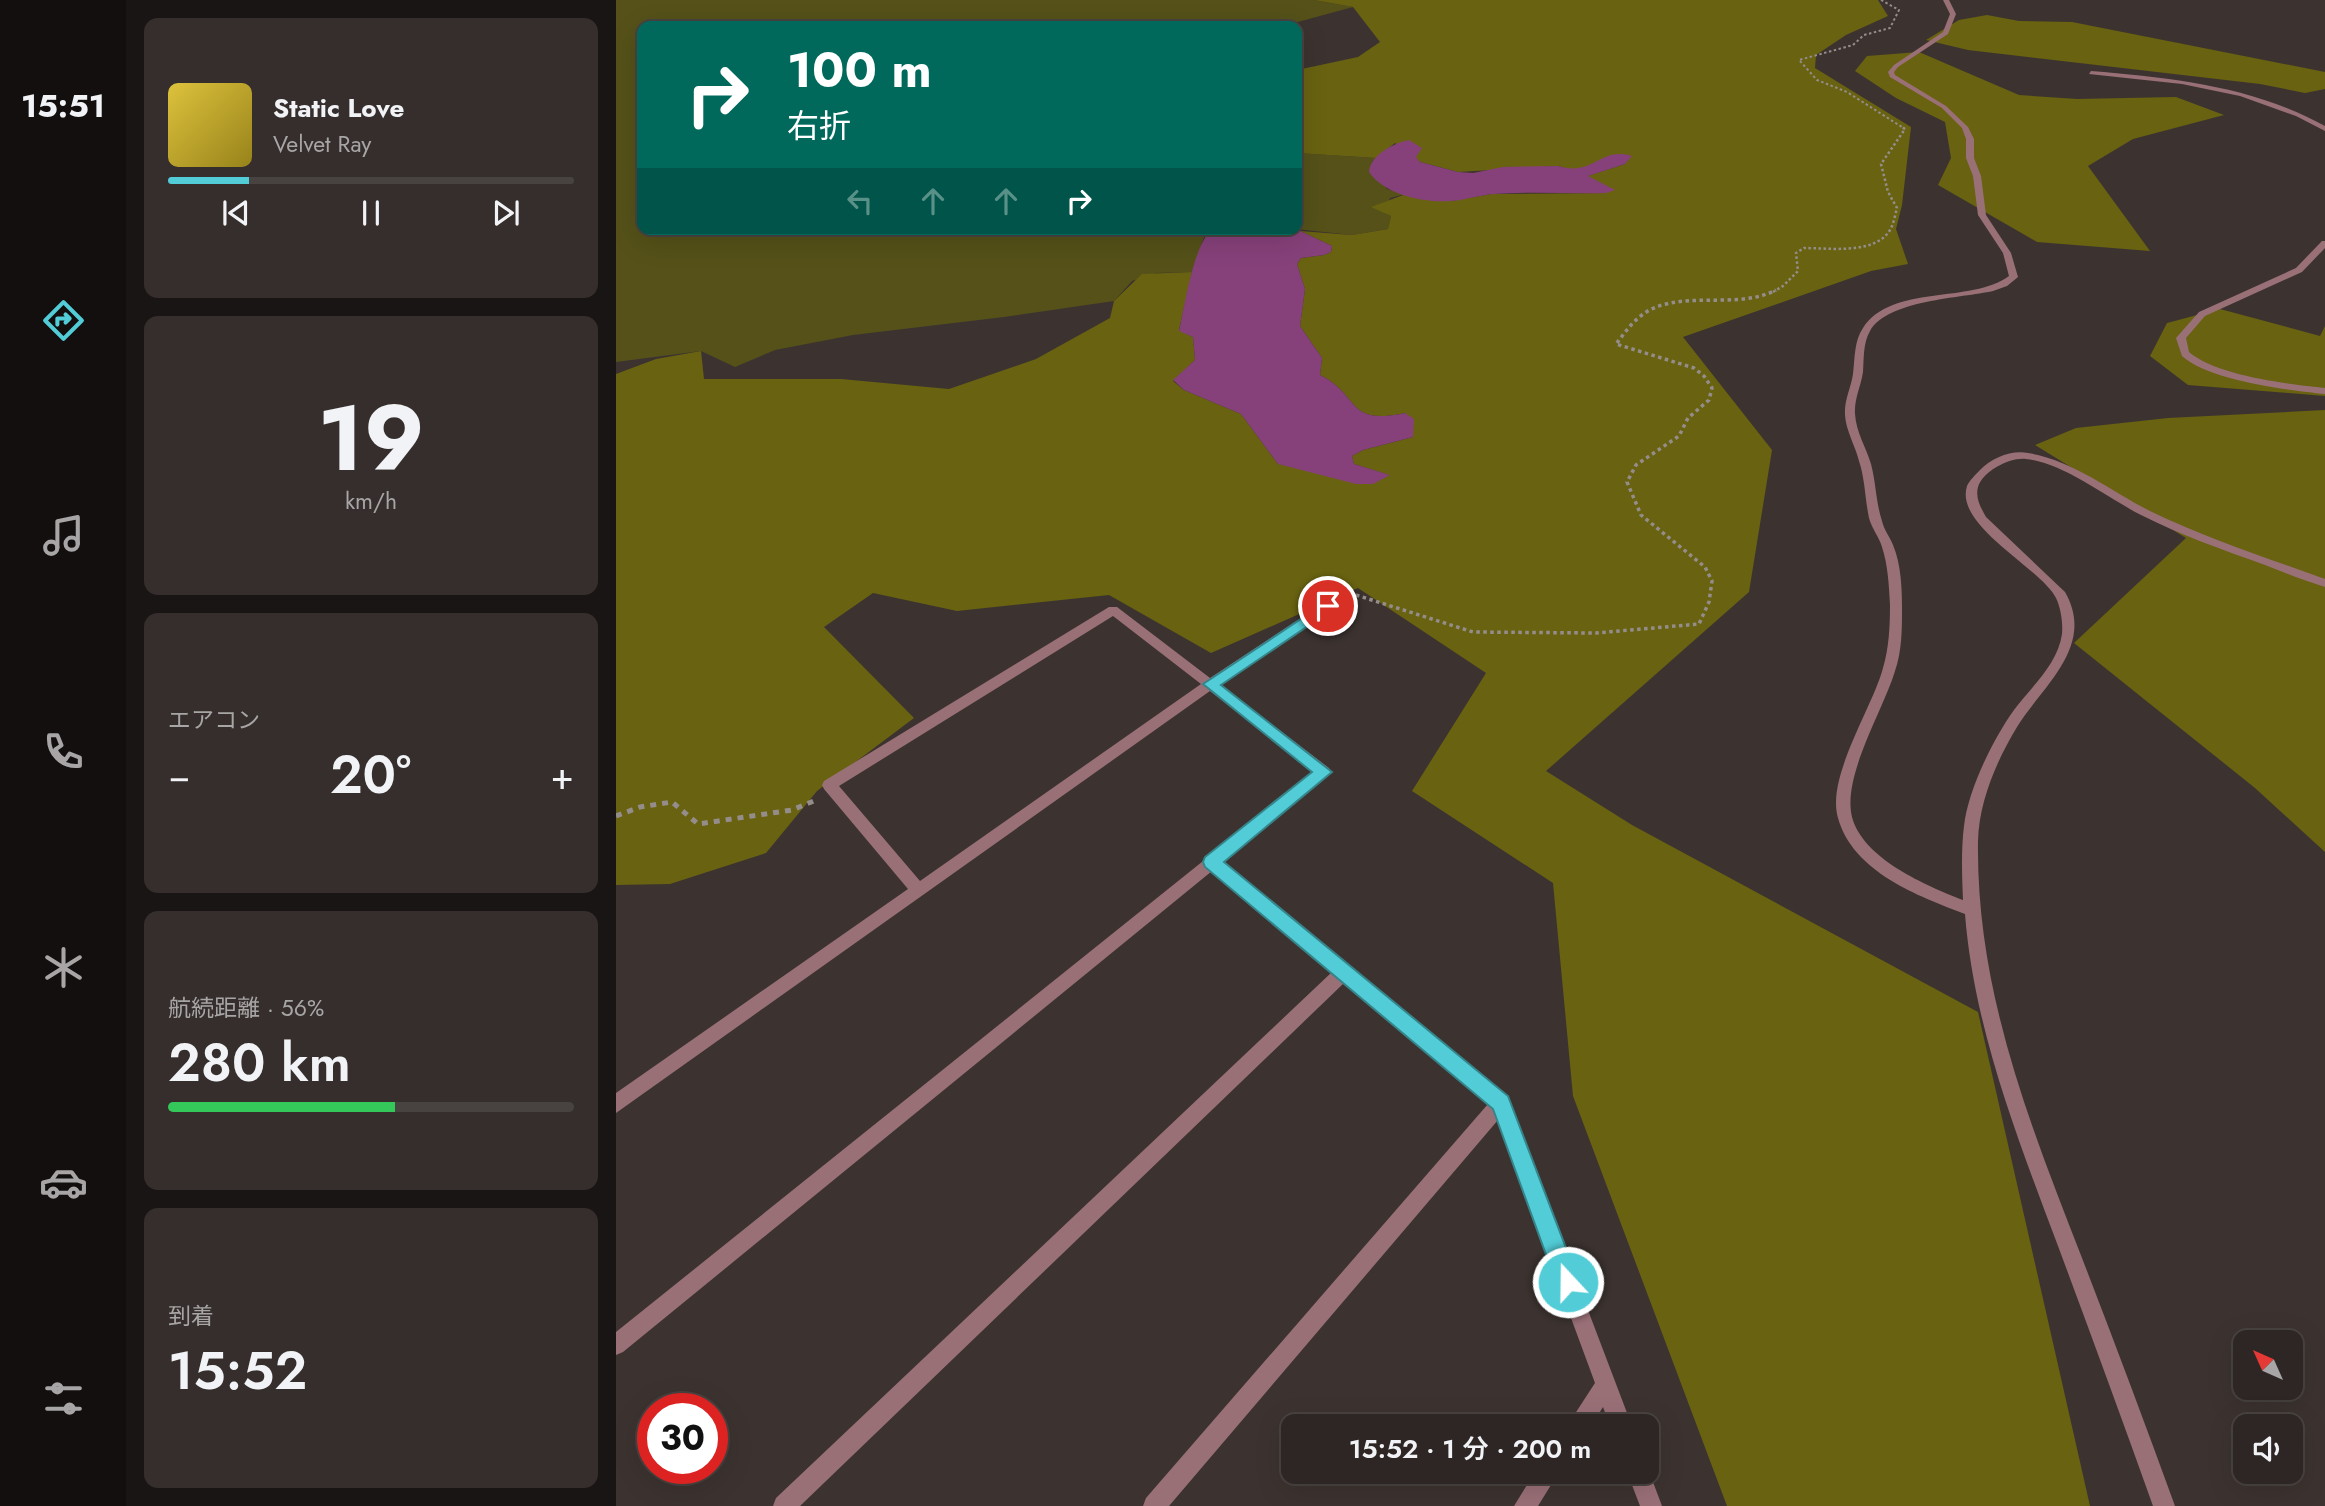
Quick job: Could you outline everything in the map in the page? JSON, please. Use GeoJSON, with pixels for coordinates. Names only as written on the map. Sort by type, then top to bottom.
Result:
{"type":"FeatureCollection","features":[{"type":"Feature","properties":{"kind":"street"},"geometry":{"type":"LineString","coordinates":[[1946,0],[1953,14],[1952,22],[1945,33],[1891,72],[1892,76],[1944,107],[1965,127],[1970,139],[1970,158],[1978,176],[1982,215],[2007,253],[2014,277],[2008,284],[1988,290],[1920,298],[1893,307],[1871,322],[1858,353],[1857,377],[1849,405],[1850,417],[1866,464],[1876,521],[1888,547],[1894,578],[1895,623],[1890,668],[1844,784],[1844,817],[1860,846],[1887,869],[1925,892],[1970,909]]}},
{"type":"Feature","properties":{"kind":"street"},"geometry":{"type":"LineString","coordinates":[[2091,73],[2163,80],[2226,91],[2282,105],[2325,129]]}},
{"type":"Feature","properties":{"kind":"street"},"geometry":{"type":"LineString","coordinates":[[2325,243],[2300,270],[2203,314],[2181,338],[2183,350],[2190,358],[2210,366],[2275,384],[2325,391]]}},
{"type":"Feature","properties":{"kind":"street"},"geometry":{"type":"LineString","coordinates":[[2164,1506],[2033,1154],[1992,1024],[1972,936],[1971,820],[1989,771],[2017,716],[2038,692],[2070,628],[2061,595],[2000,540],[1974,510],[1970,502],[1972,485],[1979,475],[2000,460],[2030,455],[2152,516],[2325,583]]}},
{"type":"Feature","properties":{"kind":"street"},"geometry":{"type":"LineString","coordinates":[[616,1104],[1211,684],[1328,606],[1338,590]]}},
{"type":"Feature","properties":{"kind":"street"},"geometry":{"type":"LineString","coordinates":[[616,1345],[1324,772],[1113,610],[829,785],[918,889]]}},
{"type":"Feature","properties":{"kind":"street"},"geometry":{"type":"LineString","coordinates":[[1212,862],[1501,1103],[1617,1414]]}},
{"type":"Feature","properties":{"kind":"street"},"geometry":{"type":"LineString","coordinates":[[784,1506],[1345,971]]}},
{"type":"Feature","properties":{"kind":"street"},"geometry":{"type":"LineString","coordinates":[[1154,1506],[1501,1103]]}},
{"type":"Feature","properties":{"kind":"street"},"geometry":{"type":"LineString","coordinates":[[1586,1414],[1606,1385]]}},
{"type":"Feature","properties":{"kind":"street"},"geometry":{"type":"LineString","coordinates":[[1525,1506],[1540,1484]]}},
{"type":"Feature","properties":{"kind":"street"},"geometry":{"type":"LineString","coordinates":[[1643,1484],[1651,1506]]}},
{"type":"Feature","properties":{"kind":"path"},"geometry":{"type":"LineString","coordinates":[[1338,590],[1473,632],[1596,634],[1699,624],[1709,602],[1712,581],[1705,567],[1641,515],[1627,482],[1636,465],[1679,436],[1688,418],[1709,400],[1712,388],[1699,371],[1676,360],[1625,349],[1616,344],[1637,318],[1648,311],[1689,301],[1756,299],[1791,282],[1798,271],[1796,253],[1804,248],[1862,246],[1876,241],[1890,231],[1897,208],[1888,192],[1881,164],[1905,129],[1847,92],[1817,80],[1799,60],[1853,45],[1864,35],[1889,28],[1899,10],[1881,0]]}},
{"type":"Feature","properties":{"kind":"path"},"geometry":{"type":"LineString","coordinates":[[616,816],[640,807],[672,802],[698,824],[727,821],[792,810],[836,793]]}},
{"type":"Feature","properties":{"kind":"shaded area"},"geometry":{"type":"Polygon","coordinates":[[[616,0],[1314,0],[1353,7],[1301,21],[637,21],[637,235],[1206,235],[1192,272],[1156,273],[1132,281],[1114,301],[853,335],[775,350],[735,367],[701,351],[616,362],[616,0]]]}},
{"type":"Feature","properties":{"kind":"shaded area"},"geometry":{"type":"Polygon","coordinates":[[[1314,0],[1878,0],[1888,16],[1846,35],[1816,55],[1815,68],[1911,127],[1902,205],[1896,229],[1908,264],[1871,271],[1683,337],[1772,450],[1749,592],[1546,771],[1632,825],[1978,1012],[2090,1506],[1727,1506],[1573,1096],[1553,883],[1412,791],[1486,673],[1358,588],[1211,653],[1109,595],[957,611],[873,593],[824,627],[914,718],[817,791],[766,853],[670,884],[616,885],[616,374],[656,359],[701,351],[704,379],[841,379],[949,389],[1036,359],[1110,318],[1114,301],[1142,274],[1192,272],[1179,330],[1193,337],[1195,360],[1173,381],[1184,390],[1241,414],[1278,464],[1389,475],[1354,464],[1352,456],[1363,450],[1413,437],[1405,413],[1386,416],[1363,412],[1333,383],[1320,375],[1322,358],[1300,326],[1305,289],[1297,264],[1301,258],[1331,252],[1332,246],[1302,231],[1352,235],[1388,229],[1391,216],[1371,207],[1406,194],[1451,201],[1491,194],[1606,193],[1587,176],[1625,164],[1572,170],[1558,166],[1458,172],[1420,162],[1395,143],[1376,158],[1302,153],[1302,69],[1358,57],[1380,42],[1353,7],[1314,0]]]}},
{"type":"Feature","properties":{"kind":"shaded area"},"geometry":{"type":"Polygon","coordinates":[[[1987,15],[2019,21],[2072,22],[2325,72],[2325,89],[2305,93],[2260,84],[1968,50],[1926,40],[1959,20],[1987,15]]]}},
{"type":"Feature","properties":{"kind":"shaded area"},"geometry":{"type":"Polygon","coordinates":[[[1919,52],[2019,95],[2077,99],[2176,97],[2224,115],[2133,139],[2088,166],[2150,251],[2037,242],[1938,185],[1951,158],[1945,122],[1896,98],[1855,71],[1867,56],[1919,52]]]}},
{"type":"Feature","properties":{"kind":"shaded area"},"geometry":{"type":"Polygon","coordinates":[[[1409,140],[1422,148],[1416,157],[1420,162],[1458,172],[1473,173],[1503,167],[1580,168],[1612,155],[1632,156],[1625,164],[1588,176],[1615,190],[1606,193],[1508,193],[1451,201],[1429,201],[1395,192],[1385,187],[1369,172],[1379,155],[1390,147],[1409,140]]]}},
{"type":"Feature","properties":{"kind":"shaded area"},"geometry":{"type":"Polygon","coordinates":[[[1302,153],[1376,158],[1372,162],[1387,189],[1406,194],[1390,198],[1385,213],[1391,216],[1388,229],[1352,235],[1302,230],[1302,153]]]}},
{"type":"Feature","properties":{"kind":"shaded area"},"geometry":{"type":"Polygon","coordinates":[[[1302,232],[1332,246],[1331,252],[1301,258],[1297,264],[1305,289],[1300,326],[1322,358],[1320,375],[1333,383],[1355,406],[1372,415],[1405,413],[1414,419],[1413,437],[1363,450],[1352,456],[1354,464],[1390,475],[1373,484],[1356,484],[1278,464],[1241,414],[1184,390],[1173,380],[1195,360],[1193,337],[1179,331],[1195,262],[1205,237],[1302,235],[1302,232]]]}},
{"type":"Feature","properties":{"kind":"shaded area"},"geometry":{"type":"Polygon","coordinates":[[[2220,309],[2320,336],[2325,326],[2325,396],[2188,385],[2150,356],[2167,323],[2220,309]]]}},
{"type":"Feature","properties":{"kind":"shaded area"},"geometry":{"type":"Polygon","coordinates":[[[2325,410],[2325,852],[2255,788],[2074,643],[2186,538],[2035,445],[2076,428],[2168,418],[2325,410]]]}},
{"type":"Feature","properties":{"kind":"route"},"geometry":{"type":"LineString","coordinates":[[1328,606],[1211,684],[1324,772],[1212,862],[1501,1103],[1568,1282]]}}]}
